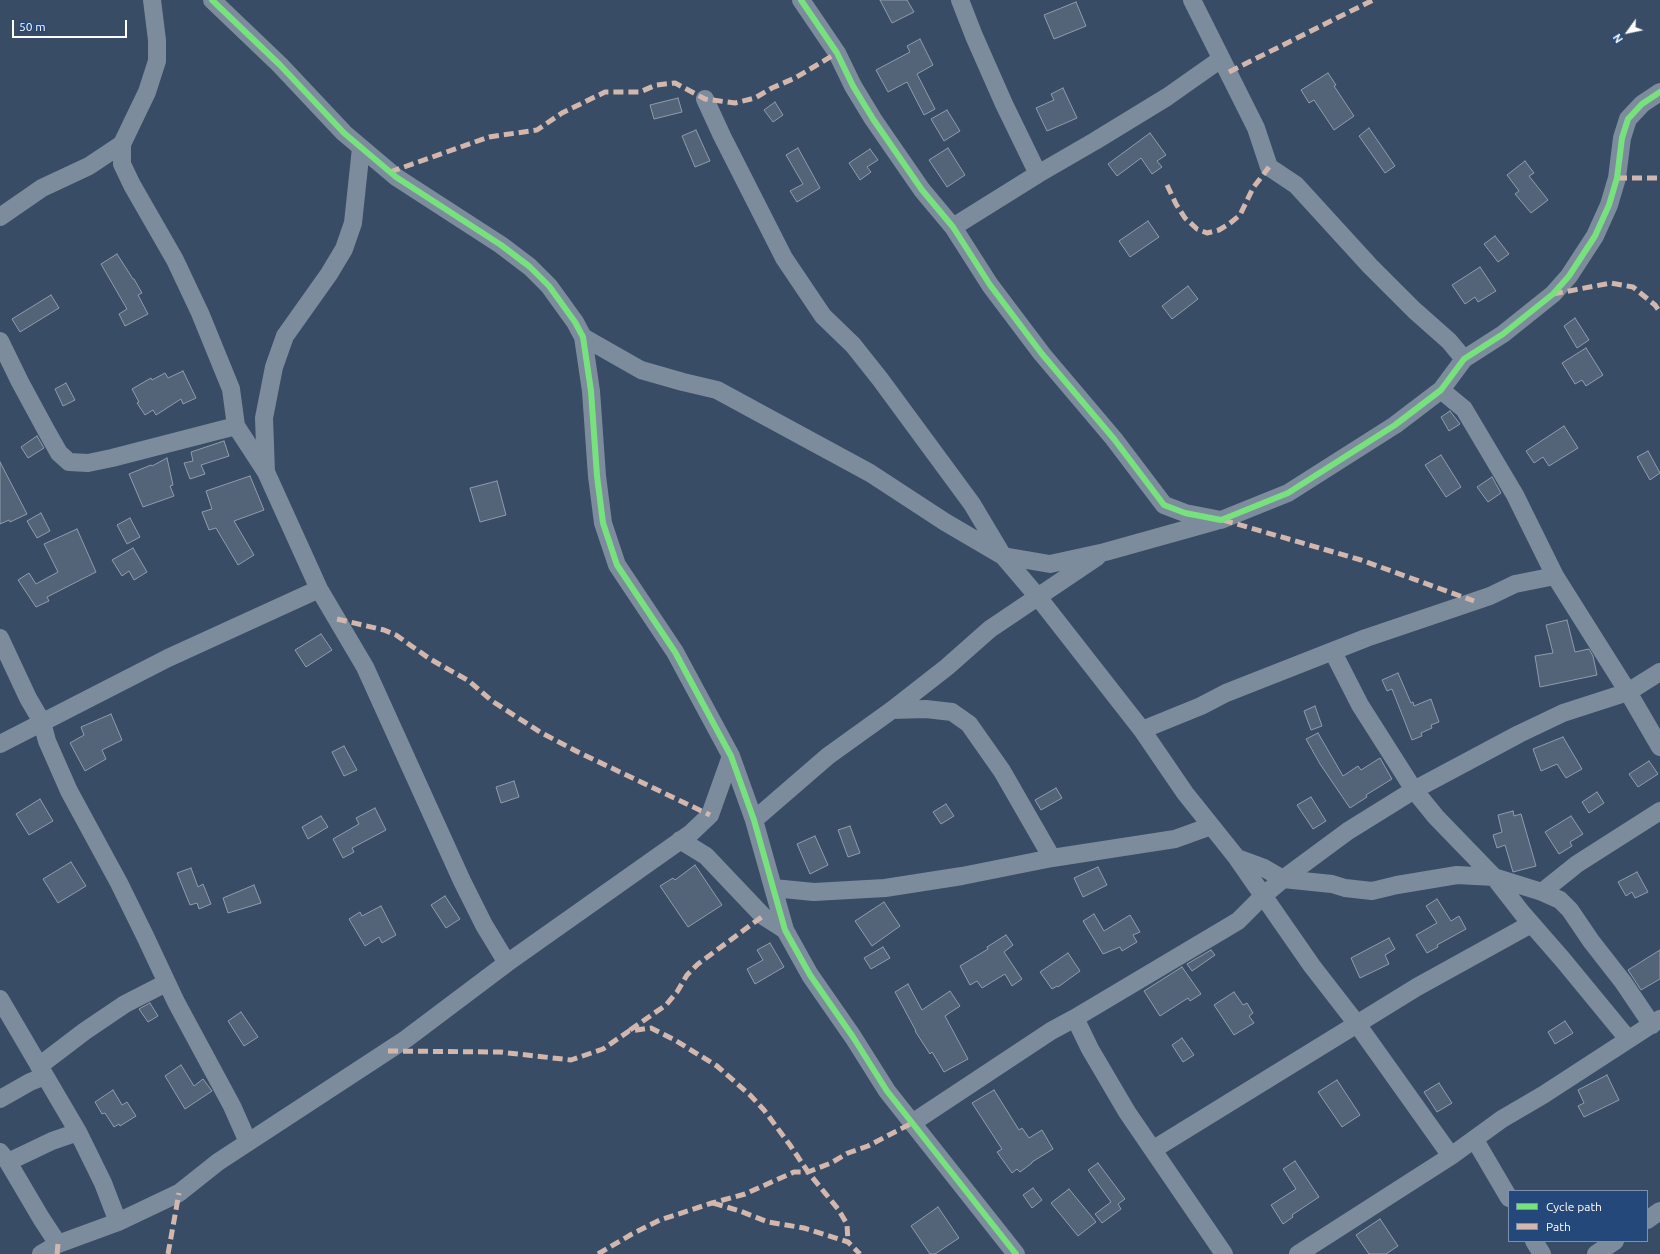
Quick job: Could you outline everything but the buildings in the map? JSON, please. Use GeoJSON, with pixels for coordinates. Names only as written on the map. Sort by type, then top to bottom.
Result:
{"type":"FeatureCollection","features":[{"type":"Feature","properties":{"kind":"street"},"geometry":{"type":"LineString","coordinates":[[152,0],[157,40],[157,61],[147,92],[122,144],[121,158],[125,171],[175,260],[200,313],[231,388],[236,426],[266,472],[319,589],[365,667],[462,881],[484,926],[506,963]]}},
{"type":"Feature","properties":{"kind":"street"},"geometry":{"type":"LineString","coordinates":[[212,0],[280,65],[344,133],[396,178],[502,245],[530,267],[549,286],[575,322],[583,337],[591,391],[603,523],[617,565],[675,652],[731,756],[754,820],[785,930],[810,975],[853,1037],[887,1091],[1016,1254]]}},
{"type":"Feature","properties":{"kind":"street"},"geometry":{"type":"LineString","coordinates":[[801,0],[837,53],[853,86],[873,119],[922,190],[953,227],[990,285],[1042,354],[1114,439],[1164,505],[1185,513],[1221,520]]}},
{"type":"Feature","properties":{"kind":"street"},"geometry":{"type":"LineString","coordinates":[[960,0],[998,90],[1038,174]]}},
{"type":"Feature","properties":{"kind":"street"},"geometry":{"type":"LineString","coordinates":[[1192,0],[1256,128],[1269,167],[1296,185],[1370,266],[1414,310],[1449,341],[1464,359]]}},
{"type":"Feature","properties":{"kind":"street"},"geometry":{"type":"LineString","coordinates":[[953,227],[1167,97],[1221,59]]}},
{"type":"Feature","properties":{"kind":"street"},"geometry":{"type":"LineString","coordinates":[[583,337],[641,370],[718,390],[870,473],[945,522],[1003,556],[1050,564],[1105,552],[1221,520],[1288,493],[1395,425],[1441,390],[1464,359],[1503,334],[1553,294],[1569,276],[1595,236],[1609,205],[1616,178],[1622,138],[1628,119],[1642,104],[1660,92]]}},
{"type":"Feature","properties":{"kind":"street"},"geometry":{"type":"LineString","coordinates":[[705,98],[769,230],[801,285],[823,316],[853,345],[880,379],[972,504],[1003,556],[1038,597],[1142,730],[1185,792],[1264,895],[1312,966],[1357,1024],[1451,1156]]}},
{"type":"Feature","properties":{"kind":"street"},"geometry":{"type":"LineString","coordinates":[[0,217],[42,188],[89,166],[122,144]]}},
{"type":"Feature","properties":{"kind":"street"},"geometry":{"type":"LineString","coordinates":[[266,472],[264,418],[274,367],[285,336],[330,274],[344,249],[353,223],[361,148]]}},
{"type":"Feature","properties":{"kind":"street"},"geometry":{"type":"LineString","coordinates":[[0,340],[20,382],[59,453],[69,462],[88,463],[112,458],[236,426]]}},
{"type":"Feature","properties":{"kind":"street"},"geometry":{"type":"LineString","coordinates":[[1441,390],[1464,409],[1515,495],[1555,576],[1628,692],[1660,747]]}},
{"type":"Feature","properties":{"kind":"street"},"geometry":{"type":"LineString","coordinates":[[754,820],[828,756],[892,710],[947,667],[990,630],[1105,552]]}},
{"type":"Feature","properties":{"kind":"street"},"geometry":{"type":"LineString","coordinates":[[1142,730],[1201,706],[1226,693],[1366,638],[1490,596],[1516,584],[1555,576]]}},
{"type":"Feature","properties":{"kind":"street"},"geometry":{"type":"LineString","coordinates":[[0,744],[164,660],[319,589]]}},
{"type":"Feature","properties":{"kind":"street"},"geometry":{"type":"LineString","coordinates":[[0,638],[28,698],[42,722],[47,741],[69,791],[119,883],[166,983],[232,1106],[248,1142]]}},
{"type":"Feature","properties":{"kind":"street"},"geometry":{"type":"LineString","coordinates":[[1333,652],[1360,705],[1414,790],[1436,817],[1494,876],[1531,924],[1628,1040]]}},
{"type":"Feature","properties":{"kind":"street"},"geometry":{"type":"LineString","coordinates":[[912,1123],[1045,1035],[1238,921],[1264,895],[1283,879],[1348,831],[1414,790],[1519,734],[1563,713],[1628,692],[1660,672]]}},
{"type":"Feature","properties":{"kind":"street"},"geometry":{"type":"LineString","coordinates":[[892,710],[926,709],[952,712],[969,724],[1002,771],[1052,858]]}},
{"type":"Feature","properties":{"kind":"street"},"geometry":{"type":"LineString","coordinates":[[41,1254],[58,1244],[118,1222],[179,1193],[218,1162],[406,1039],[506,963],[691,833],[710,815],[731,756]]}},
{"type":"Feature","properties":{"kind":"street"},"geometry":{"type":"LineString","coordinates":[[1542,892],[1577,864],[1660,811]]}},
{"type":"Feature","properties":{"kind":"street"},"geometry":{"type":"LineString","coordinates":[[773,888],[814,892],[885,888],[962,876],[1052,858],[1175,839],[1211,826]]}},
{"type":"Feature","properties":{"kind":"street"},"geometry":{"type":"LineString","coordinates":[[680,840],[706,856],[763,916],[785,930]]}},
{"type":"Feature","properties":{"kind":"street"},"geometry":{"type":"LineString","coordinates":[[1237,858],[1264,868],[1283,879],[1332,884],[1345,888],[1372,891],[1457,875],[1494,876],[1542,892],[1560,900],[1570,910],[1582,930],[1656,1022],[1593,1064],[1502,1119],[1451,1156],[1298,1254]]}},
{"type":"Feature","properties":{"kind":"street"},"geometry":{"type":"LineString","coordinates":[[1154,1149],[1417,987],[1531,924]]}},
{"type":"Feature","properties":{"kind":"street"},"geometry":{"type":"LineString","coordinates":[[0,1099],[30,1082],[110,1014],[125,1004],[166,983]]}},
{"type":"Feature","properties":{"kind":"street"},"geometry":{"type":"LineString","coordinates":[[0,999],[78,1132],[106,1190],[118,1222]]}},
{"type":"Feature","properties":{"kind":"street"},"geometry":{"type":"LineString","coordinates":[[1075,1018],[1090,1049],[1127,1112],[1154,1149],[1224,1254]]}},
{"type":"Feature","properties":{"kind":"street"},"geometry":{"type":"LineString","coordinates":[[58,1244],[4,1157],[78,1132]]}},
{"type":"Feature","properties":{"kind":"street"},"geometry":{"type":"LineString","coordinates":[[1475,1140],[1508,1196]]}},
{"type":"Feature","properties":{"kind":"street"},"geometry":{"type":"LineString","coordinates":[[1648,1219],[1660,1211]]}},
{"type":"Feature","properties":{"kind":"street"},"geometry":{"type":"LineString","coordinates":[[1535,1242],[1542,1254]]}},
{"type":"Feature","properties":{"kind":"street"},"geometry":{"type":"LineString","coordinates":[[1596,1254],[1614,1242]]}},
{"type":"Feature","properties":{"kind":"marked path"},"geometry":{"type":"LineString","coordinates":[[1229,72],[1373,0]]}},
{"type":"Feature","properties":{"kind":"marked path"},"geometry":{"type":"LineString","coordinates":[[390,172],[489,137],[537,130],[562,113],[605,92],[640,92],[656,85],[675,83],[705,99],[735,103],[755,98],[772,88],[795,78],[837,53]]}},
{"type":"Feature","properties":{"kind":"marked path"},"geometry":{"type":"LineString","coordinates":[[1167,185],[1185,218],[1197,229],[1207,233],[1219,230],[1240,215],[1253,188],[1269,167]]}},
{"type":"Feature","properties":{"kind":"marked path"},"geometry":{"type":"LineString","coordinates":[[1617,178],[1660,178]]}},
{"type":"Feature","properties":{"kind":"marked path"},"geometry":{"type":"LineString","coordinates":[[1553,294],[1611,283],[1633,287],[1655,305],[1660,312]]}},
{"type":"Feature","properties":{"kind":"marked path"},"geometry":{"type":"LineString","coordinates":[[1223,520],[1361,560],[1474,601]]}},
{"type":"Feature","properties":{"kind":"marked path"},"geometry":{"type":"LineString","coordinates":[[337,619],[384,630],[396,635],[430,659],[469,681],[492,701],[540,732],[578,752],[710,815]]}},
{"type":"Feature","properties":{"kind":"marked path"},"geometry":{"type":"LineString","coordinates":[[630,1030],[666,1005],[677,992],[687,975],[698,964],[763,916]]}},
{"type":"Feature","properties":{"kind":"marked path"},"geometry":{"type":"LineString","coordinates":[[388,1051],[500,1052],[571,1060],[603,1049],[629,1031],[651,1028],[673,1039],[717,1066],[750,1095],[764,1110],[808,1172],[838,1209],[847,1224],[848,1242]]}},
{"type":"Feature","properties":{"kind":"marked path"},"geometry":{"type":"LineString","coordinates":[[598,1254],[660,1220],[745,1194],[794,1172],[808,1172],[831,1163],[848,1153],[868,1146],[912,1123]]}},
{"type":"Feature","properties":{"kind":"marked path"},"geometry":{"type":"LineString","coordinates":[[168,1254],[179,1193]]}},
{"type":"Feature","properties":{"kind":"marked path"},"geometry":{"type":"LineString","coordinates":[[713,1203],[740,1211],[768,1222],[804,1228],[848,1242],[860,1254]]}},
{"type":"Feature","properties":{"kind":"marked path"},"geometry":{"type":"LineString","coordinates":[[57,1254],[58,1244]]}},
{"type":"Feature","properties":{"kind":"cycle path"},"geometry":{"type":"LineString","coordinates":[[212,0],[280,65],[344,133],[396,177],[501,245],[530,267],[549,286],[575,322],[583,337],[591,391],[597,476],[603,523],[617,565],[675,652],[731,756],[754,820],[785,930],[810,975],[853,1037],[887,1091],[1016,1254]]}},
{"type":"Feature","properties":{"kind":"cycle path"},"geometry":{"type":"LineString","coordinates":[[801,0],[837,53],[853,86],[873,119],[922,190],[953,227],[990,285],[1042,354],[1114,439],[1164,505],[1185,513],[1221,520],[1288,493],[1395,425],[1441,390],[1464,359],[1503,334],[1553,294],[1569,276],[1595,236],[1609,205],[1617,178],[1622,138],[1628,119],[1642,104],[1660,92]]}}]}
